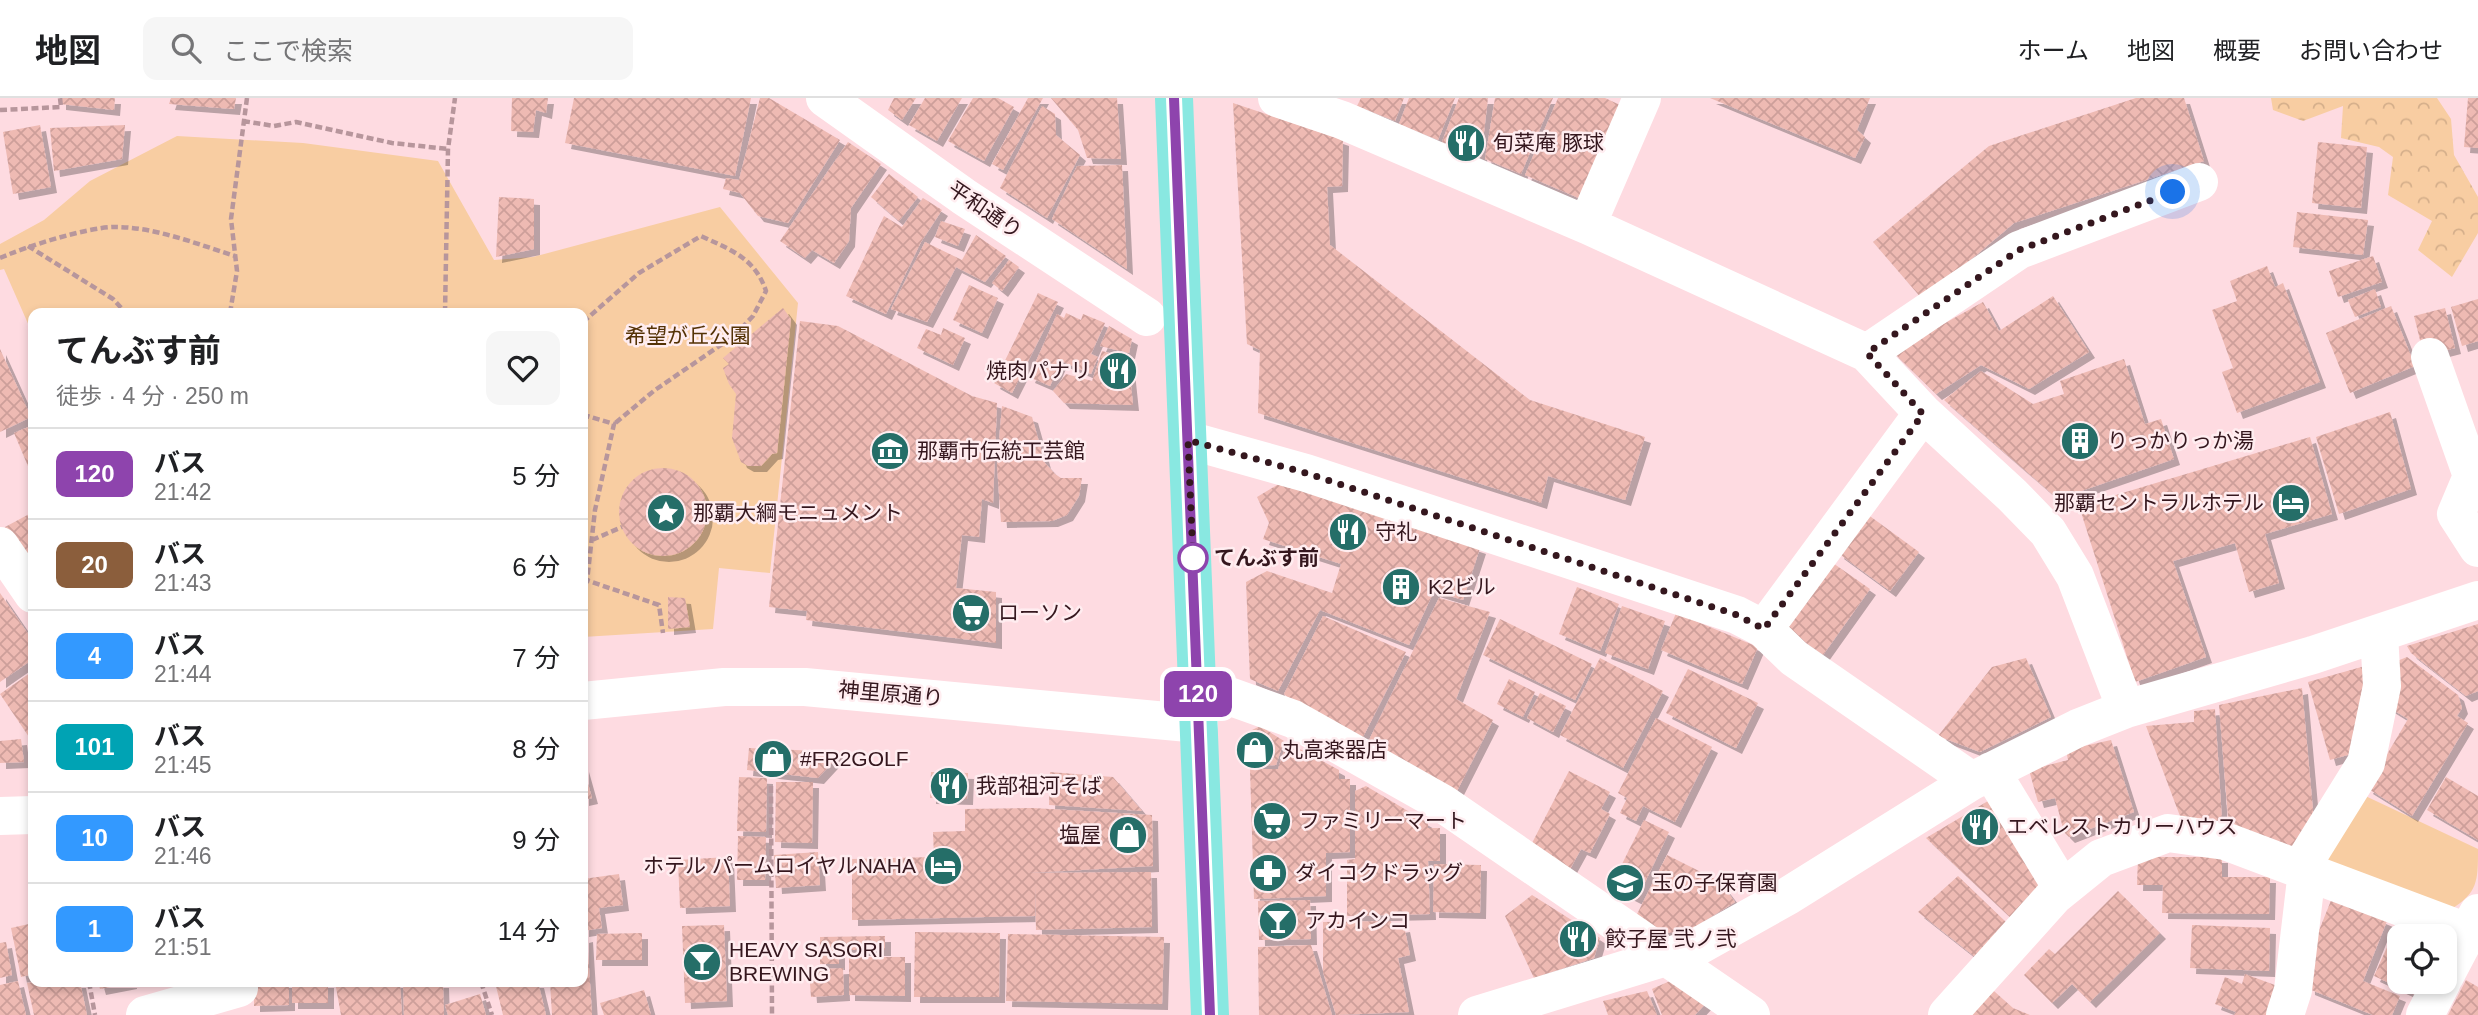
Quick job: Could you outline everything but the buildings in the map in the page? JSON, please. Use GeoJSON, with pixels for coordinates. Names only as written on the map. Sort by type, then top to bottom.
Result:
{"type":"FeatureCollection","features":[{"type":"Feature","properties":{"kind":"main road"},"geometry":{"type":"LineString","coordinates":[[1174,98],[1210,1015]]}},
{"type":"Feature","properties":{"kind":"street","name":"平和通り"},"geometry":{"type":"LineString","coordinates":[[825,98],[963,196],[1147,317]]}},
{"type":"Feature","properties":{"kind":"street"},"geometry":{"type":"LineString","coordinates":[[1277,98],[1342,120],[1587,225],[1867,353],[1923,414],[2012,495],[2048,532],[2075,576],[2126,709]]}},
{"type":"Feature","properties":{"kind":"street"},"geometry":{"type":"LineString","coordinates":[[1587,225],[1642,98]]}},
{"type":"Feature","properties":{"kind":"street"},"geometry":{"type":"LineString","coordinates":[[1867,353],[2019,250],[2199,182]]}},
{"type":"Feature","properties":{"kind":"street"},"geometry":{"type":"LineString","coordinates":[[2430,357],[2472,476],[2456,514],[2478,548]]}},
{"type":"Feature","properties":{"kind":"street"},"geometry":{"type":"LineString","coordinates":[[1764,629],[1923,414]]}},
{"type":"Feature","properties":{"kind":"street"},"geometry":{"type":"LineString","coordinates":[[1188,440],[1319,478],[1737,615],[1764,629],[1794,658],[1982,776],[2062,888]]}},
{"type":"Feature","properties":{"kind":"street"},"geometry":{"type":"LineString","coordinates":[[0,546],[28,587]]}},
{"type":"Feature","properties":{"kind":"street"},"geometry":{"type":"LineString","coordinates":[[1477,1015],[1668,959],[1695,948],[1788,896],[1982,776],[2030,750],[2126,709],[2379,634],[2478,600]]}},
{"type":"Feature","properties":{"kind":"street"},"geometry":{"type":"LineString","coordinates":[[2285,1015],[2293,990],[2303,870],[2365,763],[2382,686],[2379,634]]}},
{"type":"Feature","properties":{"kind":"street"},"geometry":{"type":"LineString","coordinates":[[1198,685],[1293,719],[1442,803],[1751,1015]]}},
{"type":"Feature","properties":{"kind":"street","name":"神里原通り"},"geometry":{"type":"LineString","coordinates":[[588,701],[724,687],[805,687],[1199,724]]}},
{"type":"Feature","properties":{"kind":"street"},"geometry":{"type":"LineString","coordinates":[[0,816],[28,815]]}},
{"type":"Feature","properties":{"kind":"street"},"geometry":{"type":"LineString","coordinates":[[1947,1015],[2062,888],[2101,858],[2168,833],[2225,841],[2303,870],[2472,923],[2457,952]]}},
{"type":"Feature","properties":{"kind":"street"},"geometry":{"type":"LineString","coordinates":[[2425,1015],[2436,994]]}},
{"type":"Feature","properties":{"kind":"street"},"geometry":{"type":"LineString","coordinates":[[145,1015],[240,995]]}},
{"type":"Feature","properties":{"kind":"path"},"geometry":{"type":"LineString","coordinates":[[0,110],[61,107],[60,98]]}},
{"type":"Feature","properties":{"kind":"path"},"geometry":{"type":"LineString","coordinates":[[231,308],[237,271],[231,219],[247,98]]}},
{"type":"Feature","properties":{"kind":"path"},"geometry":{"type":"LineString","coordinates":[[444,308],[448,149],[455,98]]}},
{"type":"Feature","properties":{"kind":"path"},"geometry":{"type":"LineString","coordinates":[[243,121],[274,126],[296,122],[392,143],[448,149]]}},
{"type":"Feature","properties":{"kind":"path"},"geometry":{"type":"LineString","coordinates":[[0,258],[27,246],[114,227],[177,238],[235,256]]}},
{"type":"Feature","properties":{"kind":"path"},"geometry":{"type":"LineString","coordinates":[[588,318],[639,273],[701,236],[738,253],[760,274],[766,291],[753,316],[734,336],[655,390],[614,425],[595,510],[588,563]]}},
{"type":"Feature","properties":{"kind":"path"},"geometry":{"type":"LineString","coordinates":[[27,246],[113,299],[121,308]]}},
{"type":"Feature","properties":{"kind":"path"},"geometry":{"type":"LineString","coordinates":[[588,416],[614,425]]}},
{"type":"Feature","properties":{"kind":"path"},"geometry":{"type":"LineString","coordinates":[[592,541],[622,527]]}},
{"type":"Feature","properties":{"kind":"path"},"geometry":{"type":"LineString","coordinates":[[588,581],[659,605],[663,633]]}},
{"type":"Feature","properties":{"kind":"path"},"geometry":{"type":"LineString","coordinates":[[771,786],[772,1015]]}},
{"type":"Feature","properties":{"kind":"path"},"geometry":{"type":"LineString","coordinates":[[90,987],[95,1015]]}},
{"type":"Feature","properties":{"kind":"path"},"geometry":{"type":"LineString","coordinates":[[483,987],[492,1015]]}},
{"type":"Feature","properties":{"kind":"green space"},"geometry":{"type":"Polygon","coordinates":[[[2271,98],[2437,98],[2451,119],[2454,155],[2478,197],[2478,233],[2452,277],[2418,250],[2432,221],[2388,195],[2393,157],[2379,147],[2341,138],[2343,106],[2303,121],[2273,110],[2271,98]]]}},
{"type":"Feature","properties":{"kind":"green space","name":"希望が丘公園"},"geometry":{"type":"Polygon","coordinates":[[[177,136],[303,143],[438,161],[494,260],[533,257],[720,207],[798,303],[770,573],[719,568],[713,629],[588,637],[588,308],[28,308],[28,324],[4,269],[0,270],[0,244],[44,220],[90,181],[177,136]]]}},
{"type":"Feature","properties":{"kind":"green space"},"geometry":{"type":"Polygon","coordinates":[[[2359,793],[2478,849],[2477,878],[2466,898],[2450,910],[2325,863],[2359,793]]]}},
{"type":"Feature","properties":{"kind":"bus line","name":"120"},"geometry":{"type":"LineString","coordinates":[[1174,98],[1210,1015]]}},
{"type":"Feature","properties":{"kind":"place","name":"旬菜庵 豚球"},"geometry":{"type":"Point","coordinates":[1466,143]}},
{"type":"Feature","properties":{"kind":"place","name":"焼肉パナリ"},"geometry":{"type":"Point","coordinates":[1118,371]}},
{"type":"Feature","properties":{"kind":"place","name":"りっかりっか湯"},"geometry":{"type":"Point","coordinates":[2080,441]}},
{"type":"Feature","properties":{"kind":"place","name":"那覇市伝統工芸館"},"geometry":{"type":"Point","coordinates":[890,451]}},
{"type":"Feature","properties":{"kind":"place","name":"那覇セントラルホテル"},"geometry":{"type":"Point","coordinates":[2291,503]}},
{"type":"Feature","properties":{"kind":"place","name":"那覇大綱モニュメント"},"geometry":{"type":"Point","coordinates":[666,513]}},
{"type":"Feature","properties":{"kind":"place","name":"守礼"},"geometry":{"type":"Point","coordinates":[1348,532]}},
{"type":"Feature","properties":{"kind":"place","name":"てんぶす前"},"geometry":{"type":"Point","coordinates":[1193,558]}},
{"type":"Feature","properties":{"kind":"place","name":"K2ビル"},"geometry":{"type":"Point","coordinates":[1401,587]}},
{"type":"Feature","properties":{"kind":"place","name":"ローソン"},"geometry":{"type":"Point","coordinates":[971,613]}},
{"type":"Feature","properties":{"kind":"place","name":"丸高楽器店"},"geometry":{"type":"Point","coordinates":[1255,750]}},
{"type":"Feature","properties":{"kind":"place","name":"#FR2GOLF"},"geometry":{"type":"Point","coordinates":[773,759]}},
{"type":"Feature","properties":{"kind":"place","name":"我部祖河そば"},"geometry":{"type":"Point","coordinates":[949,786]}},
{"type":"Feature","properties":{"kind":"place","name":"ファミリーマート"},"geometry":{"type":"Point","coordinates":[1272,821]}},
{"type":"Feature","properties":{"kind":"place","name":"エベレストカリーハウス"},"geometry":{"type":"Point","coordinates":[1980,827]}},
{"type":"Feature","properties":{"kind":"place","name":"塩屋"},"geometry":{"type":"Point","coordinates":[1128,835]}},
{"type":"Feature","properties":{"kind":"place","name":"ホテル パームロイヤルNAHA"},"geometry":{"type":"Point","coordinates":[943,866]}},
{"type":"Feature","properties":{"kind":"place","name":"ダイコクドラッグ"},"geometry":{"type":"Point","coordinates":[1268,873]}},
{"type":"Feature","properties":{"kind":"place","name":"玉の子保育園"},"geometry":{"type":"Point","coordinates":[1625,883]}},
{"type":"Feature","properties":{"kind":"place","name":"アカインコ"},"geometry":{"type":"Point","coordinates":[1278,921]}},
{"type":"Feature","properties":{"kind":"place","name":"餃子屋 弐ノ弐"},"geometry":{"type":"Point","coordinates":[1578,939]}},
{"type":"Feature","properties":{"kind":"place","name":"HEAVY SASORI BREWING"},"geometry":{"type":"Point","coordinates":[702,962]}},
{"type":"Feature","properties":{"kind":"route"},"geometry":{"type":"LineString","coordinates":[[1193,558],[1188,440],[1331,482],[1737,615],[1764,629],[1923,414],[1867,353],[2019,250],[2173,192]]}}]}
